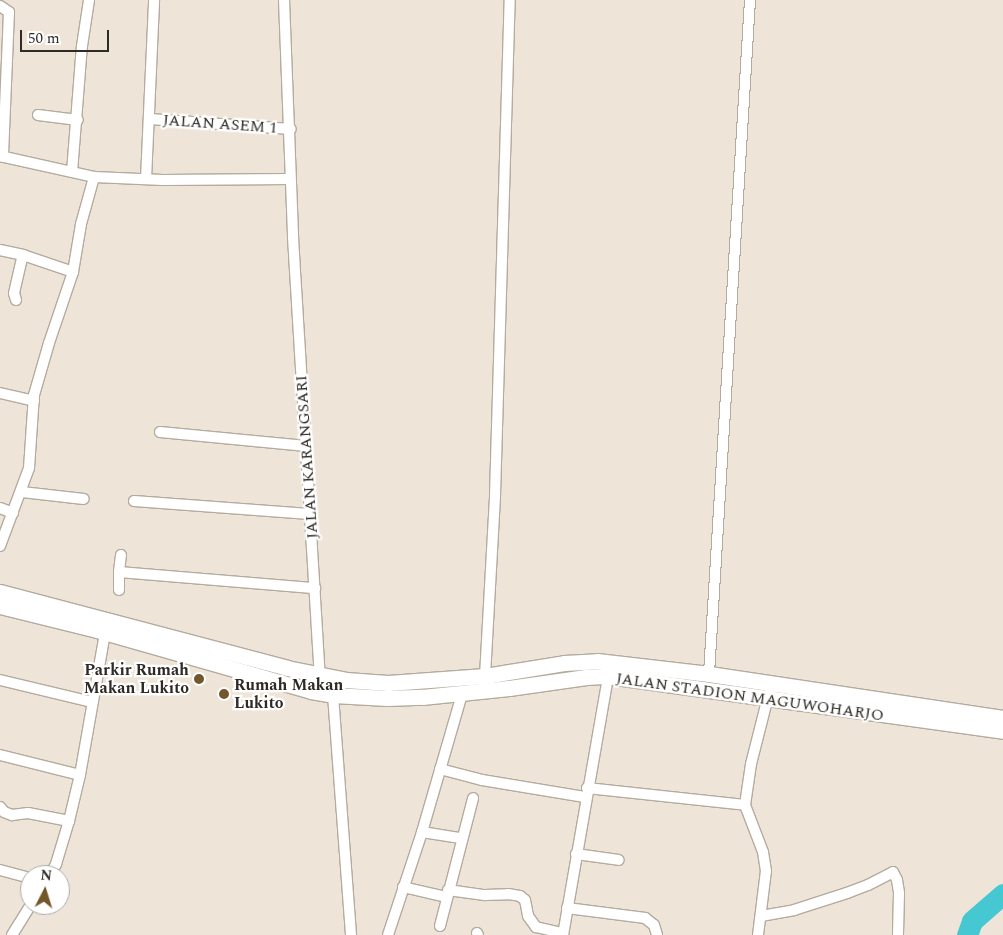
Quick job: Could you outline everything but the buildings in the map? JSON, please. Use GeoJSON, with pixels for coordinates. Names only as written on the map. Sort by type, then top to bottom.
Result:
{"type":"FeatureCollection","features":[{"type":"Feature","properties":{"kind":"main road","name":"JALAN STADION MAGUWOHARJO"},"geometry":{"type":"LineString","coordinates":[[0,592],[267,671],[333,695],[388,691],[564,663],[597,661],[709,674],[769,691],[1003,731]]}},
{"type":"Feature","properties":{"kind":"main road","name":"JALAN STADION MAGUWOHARJO"},"geometry":{"type":"LineString","coordinates":[[0,606],[267,671],[320,676],[388,691],[462,694],[577,678],[608,676],[769,691],[1003,718]]}},
{"type":"Feature","properties":{"kind":"street"},"geometry":{"type":"LineString","coordinates":[[72,172],[78,120],[82,46],[88,0]]}},
{"type":"Feature","properties":{"kind":"street"},"geometry":{"type":"LineString","coordinates":[[146,179],[154,0]]}},
{"type":"Feature","properties":{"kind":"street","name":"JALAN KARANGSARI"},"geometry":{"type":"LineString","coordinates":[[284,0],[293,238],[320,676]]}},
{"type":"Feature","properties":{"kind":"street"},"geometry":{"type":"LineString","coordinates":[[484,676],[495,495],[510,0]]}},
{"type":"Feature","properties":{"kind":"street"},"geometry":{"type":"LineString","coordinates":[[709,674],[750,0]]}},
{"type":"Feature","properties":{"kind":"street"},"geometry":{"type":"LineString","coordinates":[[0,6],[9,12],[3,55],[2,157],[94,177],[290,179]]}},
{"type":"Feature","properties":{"kind":"street"},"geometry":{"type":"LineString","coordinates":[[38,116],[78,120]]}},
{"type":"Feature","properties":{"kind":"street","name":"JALAN ASEM 1"},"geometry":{"type":"LineString","coordinates":[[150,120],[290,129]]}},
{"type":"Feature","properties":{"kind":"street"},"geometry":{"type":"LineString","coordinates":[[1,541],[22,492],[29,468],[34,401],[49,343],[73,272],[81,224],[94,177]]}},
{"type":"Feature","properties":{"kind":"street"},"geometry":{"type":"LineString","coordinates":[[0,250],[22,255],[73,272]]}},
{"type":"Feature","properties":{"kind":"street"},"geometry":{"type":"LineString","coordinates":[[16,300],[14,293],[22,255]]}},
{"type":"Feature","properties":{"kind":"street"},"geometry":{"type":"LineString","coordinates":[[0,393],[34,401]]}},
{"type":"Feature","properties":{"kind":"street"},"geometry":{"type":"LineString","coordinates":[[160,432],[306,446]]}},
{"type":"Feature","properties":{"kind":"street"},"geometry":{"type":"LineString","coordinates":[[22,492],[84,499]]}},
{"type":"Feature","properties":{"kind":"street"},"geometry":{"type":"LineString","coordinates":[[134,501],[310,514]]}},
{"type":"Feature","properties":{"kind":"street"},"geometry":{"type":"LineString","coordinates":[[0,508],[13,513]]}},
{"type":"Feature","properties":{"kind":"street"},"geometry":{"type":"LineString","coordinates":[[119,590],[121,554]]}},
{"type":"Feature","properties":{"kind":"street"},"geometry":{"type":"LineString","coordinates":[[119,572],[315,588]]}},
{"type":"Feature","properties":{"kind":"street"},"geometry":{"type":"LineString","coordinates":[[55,865],[80,775],[105,633]]}},
{"type":"Feature","properties":{"kind":"street"},"geometry":{"type":"LineString","coordinates":[[403,887],[447,893],[508,894],[520,896],[525,900],[528,916],[536,927],[563,934],[586,793],[608,676]]}},
{"type":"Feature","properties":{"kind":"street"},"geometry":{"type":"LineString","coordinates":[[0,680],[92,702]]}},
{"type":"Feature","properties":{"kind":"street"},"geometry":{"type":"LineString","coordinates":[[758,935],[766,871],[764,852],[745,805],[751,764],[769,691]]}},
{"type":"Feature","properties":{"kind":"street"},"geometry":{"type":"LineString","coordinates":[[388,935],[422,832],[462,694]]}},
{"type":"Feature","properties":{"kind":"street"},"geometry":{"type":"LineString","coordinates":[[333,695],[351,935]]}},
{"type":"Feature","properties":{"kind":"street"},"geometry":{"type":"LineString","coordinates":[[0,755],[80,775]]}},
{"type":"Feature","properties":{"kind":"street"},"geometry":{"type":"LineString","coordinates":[[440,769],[482,780],[586,793],[745,805]]}},
{"type":"Feature","properties":{"kind":"street"},"geometry":{"type":"LineString","coordinates":[[440,926],[472,798]]}},
{"type":"Feature","properties":{"kind":"street"},"geometry":{"type":"LineString","coordinates":[[0,807],[4,812],[12,816],[28,812],[69,821]]}},
{"type":"Feature","properties":{"kind":"street"},"geometry":{"type":"LineString","coordinates":[[422,832],[462,838]]}},
{"type":"Feature","properties":{"kind":"street"},"geometry":{"type":"LineString","coordinates":[[576,854],[619,860]]}},
{"type":"Feature","properties":{"kind":"street"},"geometry":{"type":"LineString","coordinates":[[0,870],[20,875]]}},
{"type":"Feature","properties":{"kind":"street"},"geometry":{"type":"LineString","coordinates":[[761,916],[794,910],[847,893],[893,872],[897,880],[899,893],[898,935]]}},
{"type":"Feature","properties":{"kind":"street"},"geometry":{"type":"LineString","coordinates":[[567,908],[645,918],[654,925],[657,935]]}},
{"type":"Feature","properties":{"kind":"street"},"geometry":{"type":"LineString","coordinates":[[12,935],[25,915]]}},
{"type":"Feature","properties":{"kind":"waterway"},"geometry":{"type":"LineString","coordinates":[[967,935],[972,921],[1003,894]]}},
{"type":"Feature","properties":{"kind":"place","name":"Parkir Rumah Makan Lukito"},"geometry":{"type":"Point","coordinates":[199,679]}},
{"type":"Feature","properties":{"kind":"place","name":"Rumah Makan Lukito"},"geometry":{"type":"Point","coordinates":[224,694]}}]}
